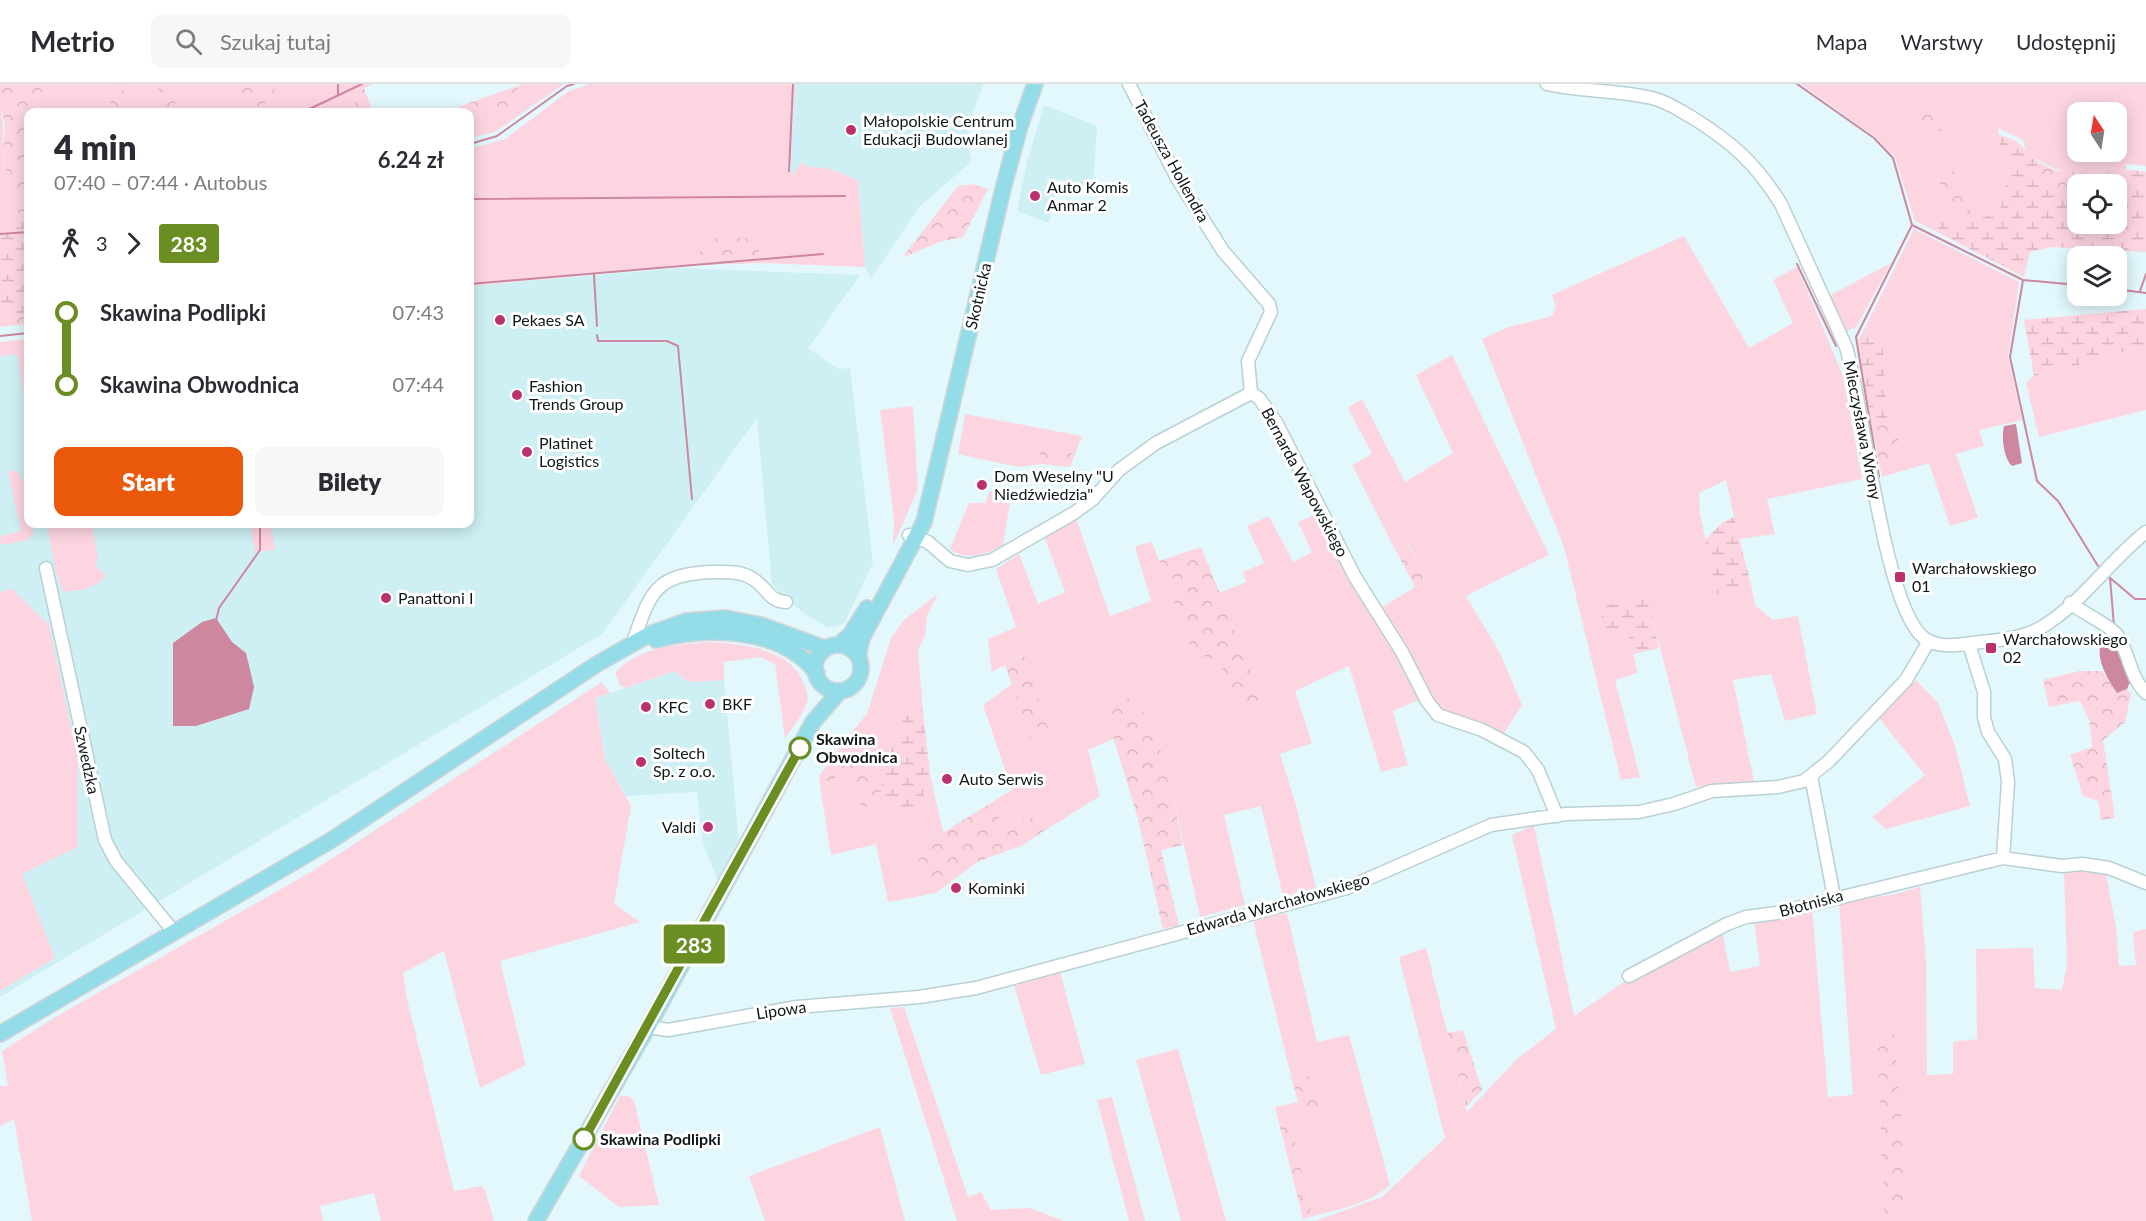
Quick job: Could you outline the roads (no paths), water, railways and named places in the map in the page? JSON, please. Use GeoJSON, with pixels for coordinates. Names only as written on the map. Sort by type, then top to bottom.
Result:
{"type":"FeatureCollection","features":[{"type":"Feature","properties":{"kind":"main road","name":"Skotnicka"},"geometry":{"type":"LineString","coordinates":[[886,585],[913,536],[915,520],[925,509],[939,464],[1004,185],[1020,126],[1035,84]]}},
{"type":"Feature","properties":{"kind":"main road"},"geometry":{"type":"LineString","coordinates":[[0,1034],[339,835],[597,664],[658,631],[686,621],[725,618],[761,625],[824,648],[840,644],[850,634],[886,585]]}},
{"type":"Feature","properties":{"kind":"main road"},"geometry":{"type":"LineString","coordinates":[[630,646],[688,633],[723,631],[744,634],[777,644],[801,656],[828,689],[839,692],[849,690],[858,681],[861,669],[858,656],[862,638],[886,585]]}},
{"type":"Feature","properties":{"kind":"main road"},"geometry":{"type":"LineString","coordinates":[[840,644],[858,656]]}},
{"type":"Feature","properties":{"kind":"main road"},"geometry":{"type":"LineString","coordinates":[[813,722],[818,677],[817,657],[824,648]]}},
{"type":"Feature","properties":{"kind":"main road"},"geometry":{"type":"LineString","coordinates":[[536,1221],[648,1027],[813,722],[839,692]]}},
{"type":"Feature","properties":{"kind":"street","name":"Tadeusza Hollendra"},"geometry":{"type":"LineString","coordinates":[[1129,84],[1177,178],[1223,250],[1269,304],[1271,312],[1248,361],[1251,393]]}},
{"type":"Feature","properties":{"kind":"street","name":"Mieczysława Wrony"},"geometry":{"type":"LineString","coordinates":[[1548,84],[1575,90],[1624,93],[1673,105],[1726,139],[1748,158],[1767,182],[1781,204],[1846,347],[1853,370],[1865,450],[1900,599],[1914,627],[1929,641]]}},
{"type":"Feature","properties":{"kind":"street","name":"Bernarda Wapowskiego"},"geometry":{"type":"LineString","coordinates":[[913,536],[928,542],[950,561],[968,565],[992,560],[1074,513],[1093,499],[1119,470],[1156,443],[1251,393],[1259,398],[1276,422],[1355,577],[1402,652],[1426,700],[1438,715],[1482,730],[1524,752],[1538,770],[1557,816]]}},
{"type":"Feature","properties":{"kind":"street"},"geometry":{"type":"LineString","coordinates":[[1929,641],[1952,645],[1969,644],[2009,639],[2030,632],[2051,620],[2146,532]]}},
{"type":"Feature","properties":{"kind":"street","name":"Szwedzka"},"geometry":{"type":"LineString","coordinates":[[46,568],[105,840],[116,861],[174,932]]}},
{"type":"Feature","properties":{"kind":"street"},"geometry":{"type":"LineString","coordinates":[[630,646],[643,613],[660,586],[667,580],[686,573],[739,572],[753,579],[769,596],[786,602]]}},
{"type":"Feature","properties":{"kind":"street"},"geometry":{"type":"LineString","coordinates":[[2070,603],[2091,619],[2114,631],[2137,684],[2146,693]]}},
{"type":"Feature","properties":{"kind":"street"},"geometry":{"type":"LineString","coordinates":[[643,613],[648,625],[658,631]]}},
{"type":"Feature","properties":{"kind":"street","name":"Edwarda Warchałowskiego"},"geometry":{"type":"LineString","coordinates":[[916,997],[1002,982],[1181,931],[1347,888],[1474,831],[1525,819],[1640,812],[1674,804],[1712,790],[1778,786],[1803,781],[1811,776],[1906,680],[1929,641]]}},
{"type":"Feature","properties":{"kind":"street"},"geometry":{"type":"LineString","coordinates":[[1969,644],[1984,692],[1984,717],[1988,732],[2005,759],[2008,782],[2003,858]]}},
{"type":"Feature","properties":{"kind":"street"},"geometry":{"type":"LineString","coordinates":[[1811,776],[1833,897]]}},
{"type":"Feature","properties":{"kind":"street","name":"Błotniska"},"geometry":{"type":"LineString","coordinates":[[1629,976],[1727,924],[1746,917],[1777,913],[1833,897],[2003,858],[2062,866],[2082,864],[2109,868],[2146,883]]}},
{"type":"Feature","properties":{"kind":"street","name":"Lipowa"},"geometry":{"type":"LineString","coordinates":[[648,1027],[668,1030],[797,1007],[916,997]]}},
{"type":"Feature","properties":{"kind":"waterway"},"geometry":{"type":"LineString","coordinates":[[338,84],[338,95]]}},
{"type":"Feature","properties":{"kind":"waterway"},"geometry":{"type":"LineString","coordinates":[[311,108],[362,84]]}},
{"type":"Feature","properties":{"kind":"waterway"},"geometry":{"type":"LineString","coordinates":[[474,143],[497,136],[567,86],[574,84]]}},
{"type":"Feature","properties":{"kind":"waterway"},"geometry":{"type":"LineString","coordinates":[[789,171],[793,84]]}},
{"type":"Feature","properties":{"kind":"waterway"},"geometry":{"type":"LineString","coordinates":[[1797,84],[1874,138],[1893,158],[1912,225],[2023,280],[2067,284]]}},
{"type":"Feature","properties":{"kind":"waterway"},"geometry":{"type":"LineString","coordinates":[[474,199],[845,196]]}},
{"type":"Feature","properties":{"kind":"waterway"},"geometry":{"type":"LineString","coordinates":[[1879,477],[1856,337],[1912,225]]}},
{"type":"Feature","properties":{"kind":"waterway"},"geometry":{"type":"LineString","coordinates":[[0,234],[24,232]]}},
{"type":"Feature","properties":{"kind":"waterway"},"geometry":{"type":"LineString","coordinates":[[474,284],[823,254]]}},
{"type":"Feature","properties":{"kind":"waterway"},"geometry":{"type":"LineString","coordinates":[[1797,264],[1836,346]]}},
{"type":"Feature","properties":{"kind":"waterway"},"geometry":{"type":"LineString","coordinates":[[2140,291],[2146,274]]}},
{"type":"Feature","properties":{"kind":"waterway"},"geometry":{"type":"LineString","coordinates":[[594,275],[597,326]]}},
{"type":"Feature","properties":{"kind":"waterway"},"geometry":{"type":"LineString","coordinates":[[2023,280],[2010,357],[2037,481],[2058,501],[2098,566]]}},
{"type":"Feature","properties":{"kind":"waterway"},"geometry":{"type":"LineString","coordinates":[[2127,290],[2146,293]]}},
{"type":"Feature","properties":{"kind":"waterway"},"geometry":{"type":"LineString","coordinates":[[0,336],[24,333]]}},
{"type":"Feature","properties":{"kind":"waterway"},"geometry":{"type":"LineString","coordinates":[[597,335],[598,341],[667,341],[678,346],[692,499]]}},
{"type":"Feature","properties":{"kind":"waterway"},"geometry":{"type":"LineString","coordinates":[[216,621],[219,608],[260,550],[260,528]]}},
{"type":"Feature","properties":{"kind":"waterway"},"geometry":{"type":"LineString","coordinates":[[2109,577],[2135,599],[2146,599]]}},
{"type":"Feature","properties":{"kind":"waterway"},"geometry":{"type":"LineString","coordinates":[[2110,578],[2114,626]]}},
{"type":"Feature","properties":{"kind":"place","name":"Małopolskie Centrum Edukacji Budowlanej"},"geometry":{"type":"Point","coordinates":[851,130]}},
{"type":"Feature","properties":{"kind":"place","name":"Auto Komis Anmar 2"},"geometry":{"type":"Point","coordinates":[1035,196]}},
{"type":"Feature","properties":{"kind":"place","name":"Pekaes SA"},"geometry":{"type":"Point","coordinates":[500,320]}},
{"type":"Feature","properties":{"kind":"place","name":"Fashion Trends Group"},"geometry":{"type":"Point","coordinates":[517,395]}},
{"type":"Feature","properties":{"kind":"place","name":"Platinet Logistics"},"geometry":{"type":"Point","coordinates":[527,452]}},
{"type":"Feature","properties":{"kind":"place","name":"Dom Weselny \"U Niedźwiedzia\""},"geometry":{"type":"Point","coordinates":[982,485]}},
{"type":"Feature","properties":{"kind":"place","name":"Warchałowskiego 01"},"geometry":{"type":"Point","coordinates":[1900,577]}},
{"type":"Feature","properties":{"kind":"place","name":"Panattoni I"},"geometry":{"type":"Point","coordinates":[386,598]}},
{"type":"Feature","properties":{"kind":"place","name":"Warchałowskiego 02"},"geometry":{"type":"Point","coordinates":[1991,648]}},
{"type":"Feature","properties":{"kind":"place","name":"BKF"},"geometry":{"type":"Point","coordinates":[710,704]}},
{"type":"Feature","properties":{"kind":"place","name":"KFC"},"geometry":{"type":"Point","coordinates":[646,707]}},
{"type":"Feature","properties":{"kind":"place","name":"Skawina Obwodnica"},"geometry":{"type":"Point","coordinates":[800,748]}},
{"type":"Feature","properties":{"kind":"place","name":"Soltech Sp. z o.o."},"geometry":{"type":"Point","coordinates":[641,762]}},
{"type":"Feature","properties":{"kind":"place","name":"Auto Serwis"},"geometry":{"type":"Point","coordinates":[947,779]}},
{"type":"Feature","properties":{"kind":"place","name":"Valdi"},"geometry":{"type":"Point","coordinates":[708,827]}},
{"type":"Feature","properties":{"kind":"place","name":"Kominki"},"geometry":{"type":"Point","coordinates":[956,888]}},
{"type":"Feature","properties":{"kind":"place","name":"Skawina Podlipki"},"geometry":{"type":"Point","coordinates":[584,1139]}}]}
